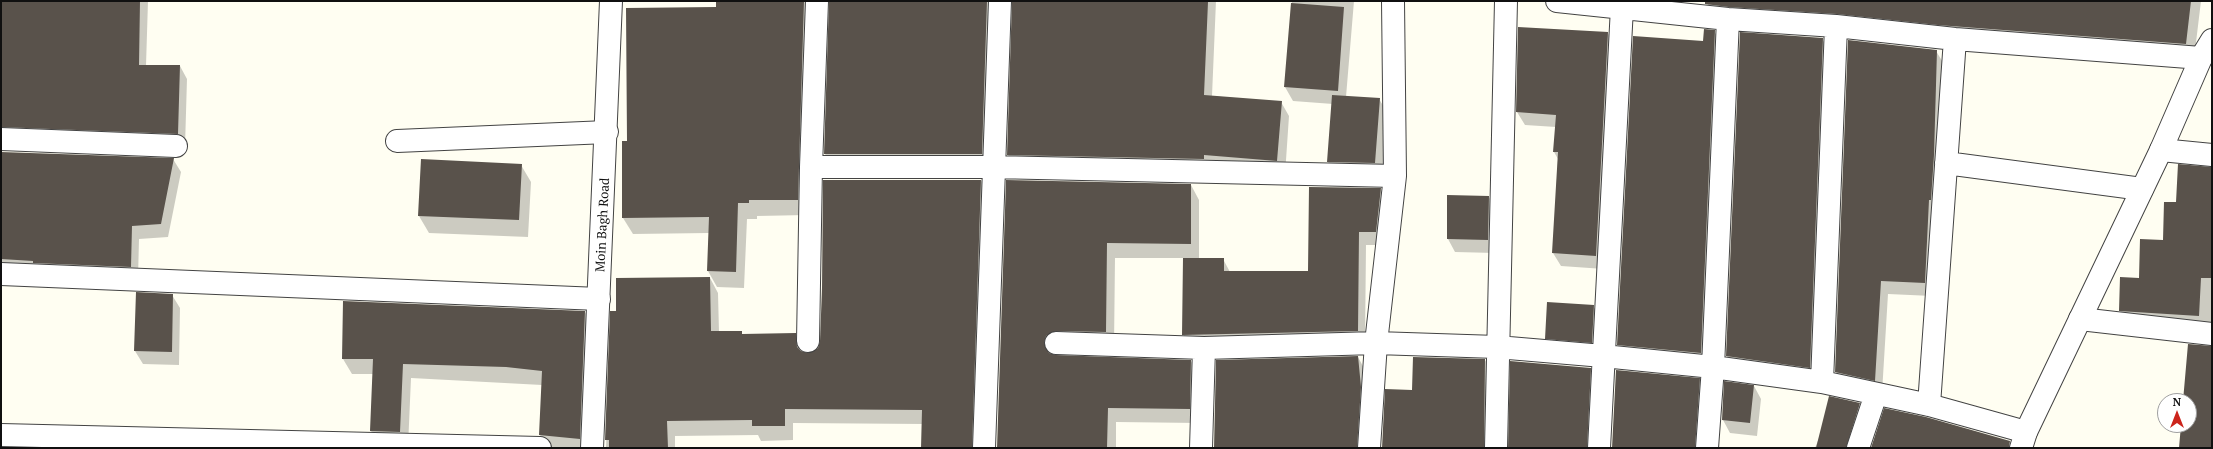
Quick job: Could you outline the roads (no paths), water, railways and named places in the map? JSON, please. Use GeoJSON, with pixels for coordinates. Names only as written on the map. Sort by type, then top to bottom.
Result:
{"type":"FeatureCollection","features":[{"type":"Feature","properties":{"kind":"street","name":"Moin Bagh Road"},"geometry":{"type":"LineString","coordinates":[[592,448],[607,132],[611,1]]}},
{"type":"Feature","properties":{"kind":"street"},"geometry":{"type":"LineString","coordinates":[[808,341],[811,167],[817,1]]}},
{"type":"Feature","properties":{"kind":"street"},"geometry":{"type":"LineString","coordinates":[[984,448],[1000,1]]}},
{"type":"Feature","properties":{"kind":"street"},"geometry":{"type":"LineString","coordinates":[[1369,448],[1376,343],[1394,176],[1393,1]]}},
{"type":"Feature","properties":{"kind":"street"},"geometry":{"type":"LineString","coordinates":[[1496,448],[1497,347],[1506,1]]}},
{"type":"Feature","properties":{"kind":"street"},"geometry":{"type":"LineString","coordinates":[[1056,343],[1204,348],[1376,343],[1497,347],[1604,356],[1713,367],[1822,382],[1929,405],[2023,440],[2162,150],[2207,49],[1955,38],[1836,26],[1728,20],[1608,4],[1557,1]]}},
{"type":"Feature","properties":{"kind":"street"},"geometry":{"type":"LineString","coordinates":[[1599,448],[1604,356],[1608,4]]}},
{"type":"Feature","properties":{"kind":"street"},"geometry":{"type":"LineString","coordinates":[[1707,448],[1713,367],[1728,20]]}},
{"type":"Feature","properties":{"kind":"street"},"geometry":{"type":"LineString","coordinates":[[1822,382],[1836,26]]}},
{"type":"Feature","properties":{"kind":"street"},"geometry":{"type":"LineString","coordinates":[[1929,405],[1955,38]]}},
{"type":"Feature","properties":{"kind":"street"},"geometry":{"type":"LineString","coordinates":[[397,141],[607,132]]}},
{"type":"Feature","properties":{"kind":"street"},"geometry":{"type":"LineString","coordinates":[[1,139],[176,146]]}},
{"type":"Feature","properties":{"kind":"street"},"geometry":{"type":"LineString","coordinates":[[2162,150],[2212,156]]}},
{"type":"Feature","properties":{"kind":"street"},"geometry":{"type":"LineString","coordinates":[[1946,163],[2142,189]]}},
{"type":"Feature","properties":{"kind":"street"},"geometry":{"type":"LineString","coordinates":[[811,167],[993,168],[1394,176]]}},
{"type":"Feature","properties":{"kind":"street"},"geometry":{"type":"LineString","coordinates":[[1,274],[599,299]]}},
{"type":"Feature","properties":{"kind":"street"},"geometry":{"type":"LineString","coordinates":[[2080,319],[2212,334]]}},
{"type":"Feature","properties":{"kind":"street"},"geometry":{"type":"LineString","coordinates":[[1201,448],[1204,348]]}},
{"type":"Feature","properties":{"kind":"street"},"geometry":{"type":"LineString","coordinates":[[1858,448],[1876,394]]}},
{"type":"Feature","properties":{"kind":"street"},"geometry":{"type":"LineString","coordinates":[[1,435],[540,448]]}}]}
